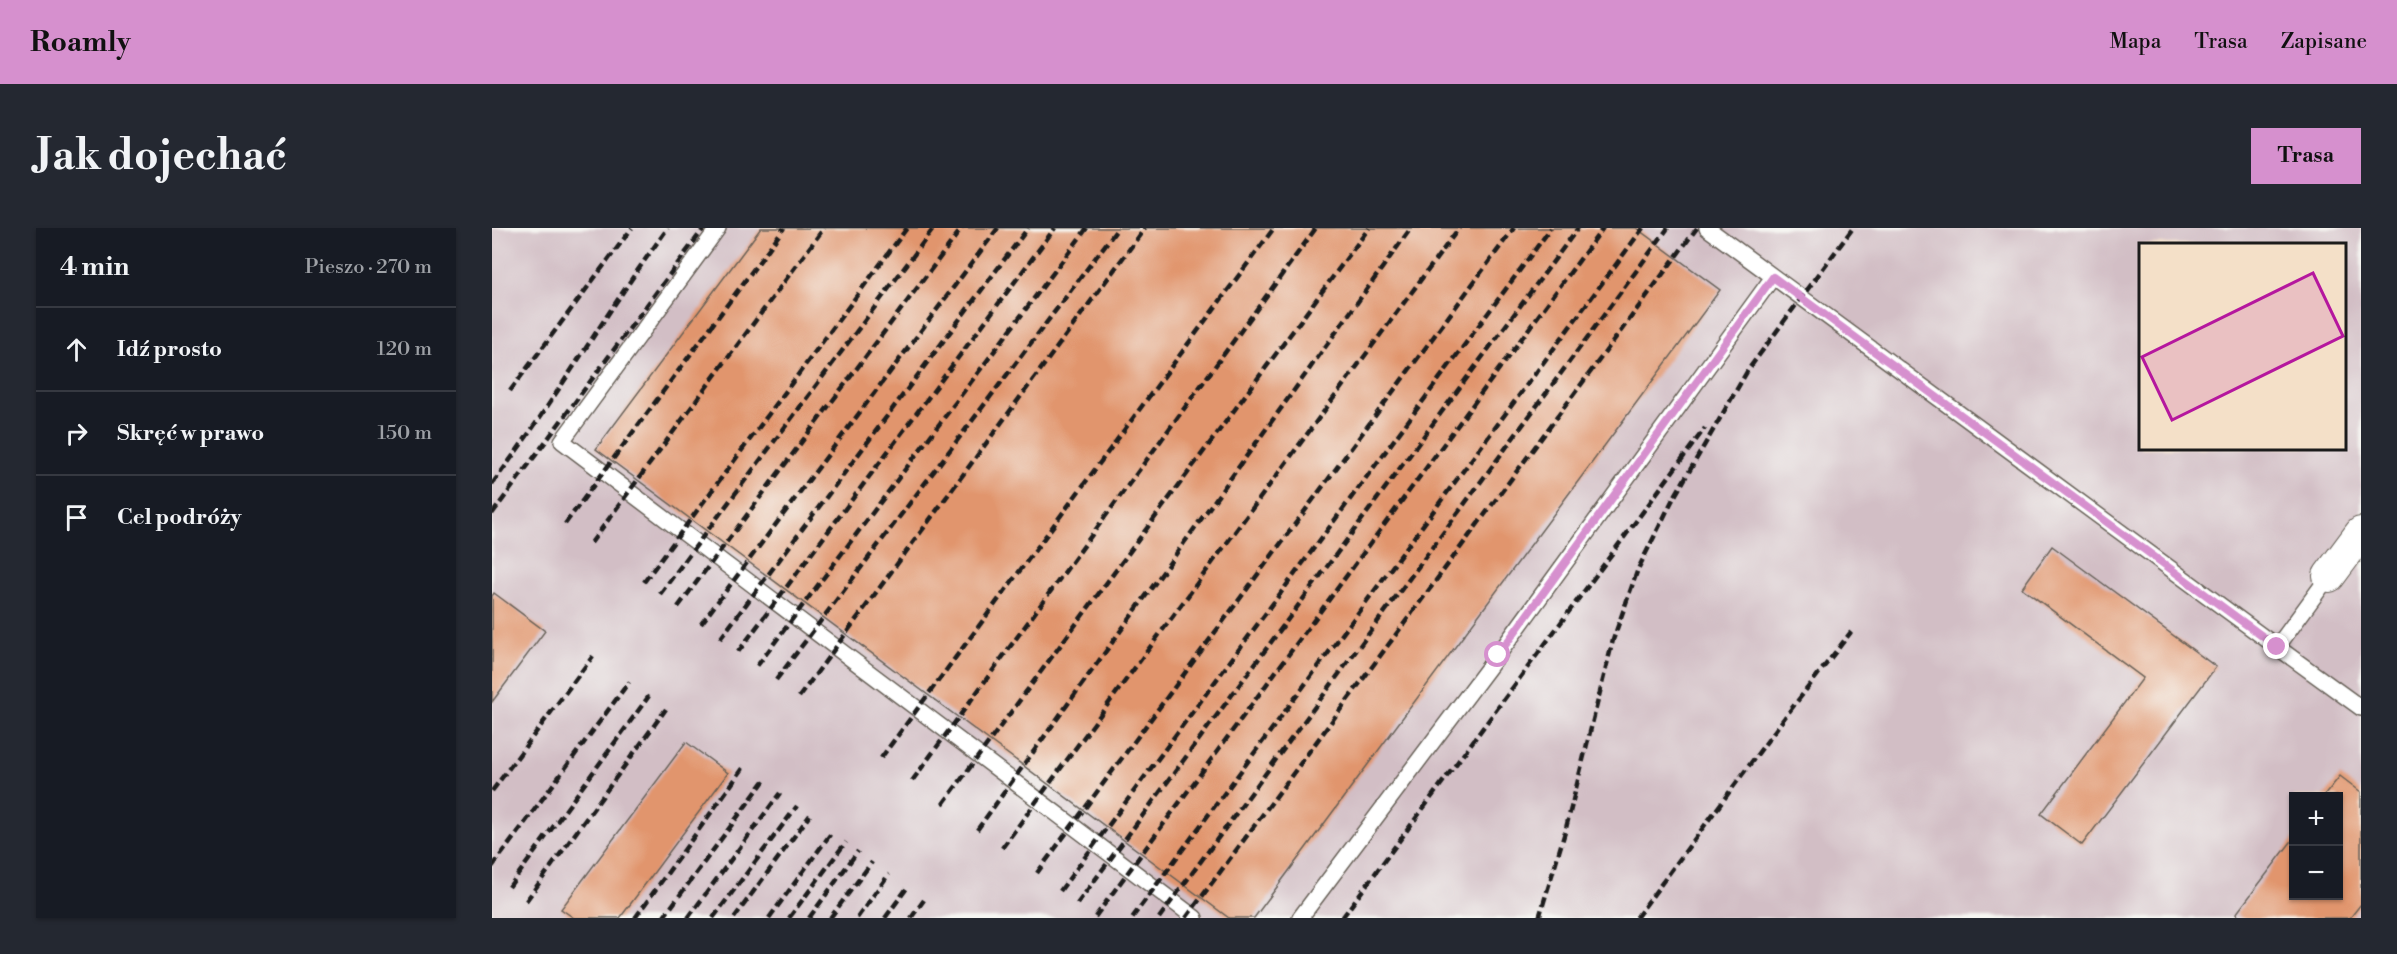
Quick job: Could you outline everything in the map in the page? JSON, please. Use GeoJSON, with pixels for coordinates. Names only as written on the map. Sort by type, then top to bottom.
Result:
{"type":"FeatureCollection","features":[{"type":"Feature","properties":{"kind":"street"},"geometry":{"type":"LineString","coordinates":[[2329,576],[2361,533]]}},
{"type":"Feature","properties":{"kind":"lane"},"geometry":{"type":"LineString","coordinates":[[718,228],[562,441],[1195,918]]}},
{"type":"Feature","properties":{"kind":"lane"},"geometry":{"type":"LineString","coordinates":[[1707,228],[2361,708]]}},
{"type":"Feature","properties":{"kind":"lane"},"geometry":{"type":"LineString","coordinates":[[1300,918],[1505,645],[1773,277]]}},
{"type":"Feature","properties":{"kind":"lane"},"geometry":{"type":"LineString","coordinates":[[2277,647],[2329,576]]}},
{"type":"Feature","properties":{"kind":"shaded area"},"geometry":{"type":"Polygon","coordinates":[[[492,228],[2361,228],[2361,918],[492,918],[492,228]]]}},
{"type":"Feature","properties":{"kind":"building"},"geometry":{"type":"Polygon","coordinates":[[[761,228],[1636,228],[1720,290],[1254,918],[1229,918],[596,449],[761,228]]]}},
{"type":"Feature","properties":{"kind":"building"},"geometry":{"type":"Polygon","coordinates":[[[2052,546],[2216,667],[2082,845],[2041,814],[2143,678],[2022,588],[2052,546]]]}},
{"type":"Feature","properties":{"kind":"building"},"geometry":{"type":"Polygon","coordinates":[[[494,593],[545,631],[492,702],[492,596],[494,593]]]}},
{"type":"Feature","properties":{"kind":"building"},"geometry":{"type":"Polygon","coordinates":[[[686,742],[728,773],[620,918],[574,918],[561,909],[686,742]]]}},
{"type":"Feature","properties":{"kind":"building"},"geometry":{"type":"Polygon","coordinates":[[[2340,776],[2361,792],[2361,904],[2350,918],[2241,918],[2236,914],[2289,845],[2289,900],[2343,900],[2343,792],[2327,792],[2340,776]]]}},
{"type":"Feature","properties":{"kind":"railway"},"geometry":{"type":"LineString","coordinates":[[510,391],[632,228]]}},
{"type":"Feature","properties":{"kind":"railway"},"geometry":{"type":"LineString","coordinates":[[492,484],[668,228]]}},
{"type":"Feature","properties":{"kind":"railway"},"geometry":{"type":"LineString","coordinates":[[492,514],[704,228]]}},
{"type":"Feature","properties":{"kind":"railway"},"geometry":{"type":"LineString","coordinates":[[565,524],[784,228]]}},
{"type":"Feature","properties":{"kind":"railway"},"geometry":{"type":"LineString","coordinates":[[591,543],[824,228]]}},
{"type":"Feature","properties":{"kind":"railway"},"geometry":{"type":"LineString","coordinates":[[644,582],[907,228]]}},
{"type":"Feature","properties":{"kind":"railway"},"geometry":{"type":"LineString","coordinates":[[660,594],[934,228]]}},
{"type":"Feature","properties":{"kind":"railway"},"geometry":{"type":"LineString","coordinates":[[678,607],[962,228]]}},
{"type":"Feature","properties":{"kind":"railway"},"geometry":{"type":"LineString","coordinates":[[701,624],[998,228]]}},
{"type":"Feature","properties":{"kind":"railway"},"geometry":{"type":"LineString","coordinates":[[720,639],[1028,228]]}},
{"type":"Feature","properties":{"kind":"railway"},"geometry":{"type":"LineString","coordinates":[[738,652],[1055,228]]}},
{"type":"Feature","properties":{"kind":"railway"},"geometry":{"type":"LineString","coordinates":[[757,666],[1087,228]]}},
{"type":"Feature","properties":{"kind":"railway"},"geometry":{"type":"LineString","coordinates":[[776,680],[1118,228]]}},
{"type":"Feature","properties":{"kind":"railway"},"geometry":{"type":"LineString","coordinates":[[799,697],[1145,228]]}},
{"type":"Feature","properties":{"kind":"railway"},"geometry":{"type":"LineString","coordinates":[[881,758],[1274,228]]}},
{"type":"Feature","properties":{"kind":"railway"},"geometry":{"type":"LineString","coordinates":[[912,781],[1316,228]]}},
{"type":"Feature","properties":{"kind":"railway"},"geometry":{"type":"LineString","coordinates":[[943,804],[1369,228]]}},
{"type":"Feature","properties":{"kind":"railway"},"geometry":{"type":"LineString","coordinates":[[977,830],[1411,228]]}},
{"type":"Feature","properties":{"kind":"railway"},"geometry":{"type":"LineString","coordinates":[[1002,848],[1459,228]]}},
{"type":"Feature","properties":{"kind":"railway"},"geometry":{"type":"LineString","coordinates":[[1037,873],[1514,228]]}},
{"type":"Feature","properties":{"kind":"railway"},"geometry":{"type":"LineString","coordinates":[[1060,891],[1551,228]]}},
{"type":"Feature","properties":{"kind":"railway"},"geometry":{"type":"LineString","coordinates":[[1077,904],[1578,228]]}},
{"type":"Feature","properties":{"kind":"railway"},"geometry":{"type":"LineString","coordinates":[[1095,917],[1603,228]]}},
{"type":"Feature","properties":{"kind":"railway"},"geometry":{"type":"LineString","coordinates":[[1132,918],[1643,228]]}},
{"type":"Feature","properties":{"kind":"railway"},"geometry":{"type":"LineString","coordinates":[[1159,918],[1668,228]]}},
{"type":"Feature","properties":{"kind":"railway"},"geometry":{"type":"LineString","coordinates":[[1186,918],[1697,228]]}},
{"type":"Feature","properties":{"kind":"railway"},"geometry":{"type":"LineString","coordinates":[[1539,918],[1565,832],[1613,640],[1638,569],[1672,501],[1748,370],[1853,228]]}},
{"type":"Feature","properties":{"kind":"railway"},"geometry":{"type":"LineString","coordinates":[[1342,918],[1705,428]]}},
{"type":"Feature","properties":{"kind":"railway"},"geometry":{"type":"LineString","coordinates":[[1636,918],[1851,632]]}},
{"type":"Feature","properties":{"kind":"railway"},"geometry":{"type":"LineString","coordinates":[[492,791],[593,656]]}},
{"type":"Feature","properties":{"kind":"railway"},"geometry":{"type":"LineString","coordinates":[[492,867],[629,682]]}},
{"type":"Feature","properties":{"kind":"railway"},"geometry":{"type":"LineString","coordinates":[[509,887],[649,696]]}},
{"type":"Feature","properties":{"kind":"railway"},"geometry":{"type":"LineString","coordinates":[[526,901],[666,709]]}},
{"type":"Feature","properties":{"kind":"railway"},"geometry":{"type":"LineString","coordinates":[[635,918],[744,767]]}},
{"type":"Feature","properties":{"kind":"railway"},"geometry":{"type":"LineString","coordinates":[[663,918],[764,781]]}},
{"type":"Feature","properties":{"kind":"railway"},"geometry":{"type":"LineString","coordinates":[[688,918],[780,793]]}},
{"type":"Feature","properties":{"kind":"railway"},"geometry":{"type":"LineString","coordinates":[[713,918],[797,806]]}},
{"type":"Feature","properties":{"kind":"railway"},"geometry":{"type":"LineString","coordinates":[[734,918],[810,815]]}},
{"type":"Feature","properties":{"kind":"railway"},"geometry":{"type":"LineString","coordinates":[[769,918],[832,832]]}},
{"type":"Feature","properties":{"kind":"railway"},"geometry":{"type":"LineString","coordinates":[[789,918],[846,842]]}},
{"type":"Feature","properties":{"kind":"railway"},"geometry":{"type":"LineString","coordinates":[[809,918],[858,851]]}},
{"type":"Feature","properties":{"kind":"railway"},"geometry":{"type":"LineString","coordinates":[[830,918],[872,862]]}},
{"type":"Feature","properties":{"kind":"railway"},"geometry":{"type":"LineString","coordinates":[[857,918],[889,874]]}},
{"type":"Feature","properties":{"kind":"railway"},"geometry":{"type":"LineString","coordinates":[[885,918],[907,888]]}},
{"type":"Feature","properties":{"kind":"railway"},"geometry":{"type":"LineString","coordinates":[[911,918],[924,900]]}},
{"type":"Feature","properties":{"kind":"route"},"geometry":{"type":"LineString","coordinates":[[1498,655],[1773,277],[2277,647]]}}]}
